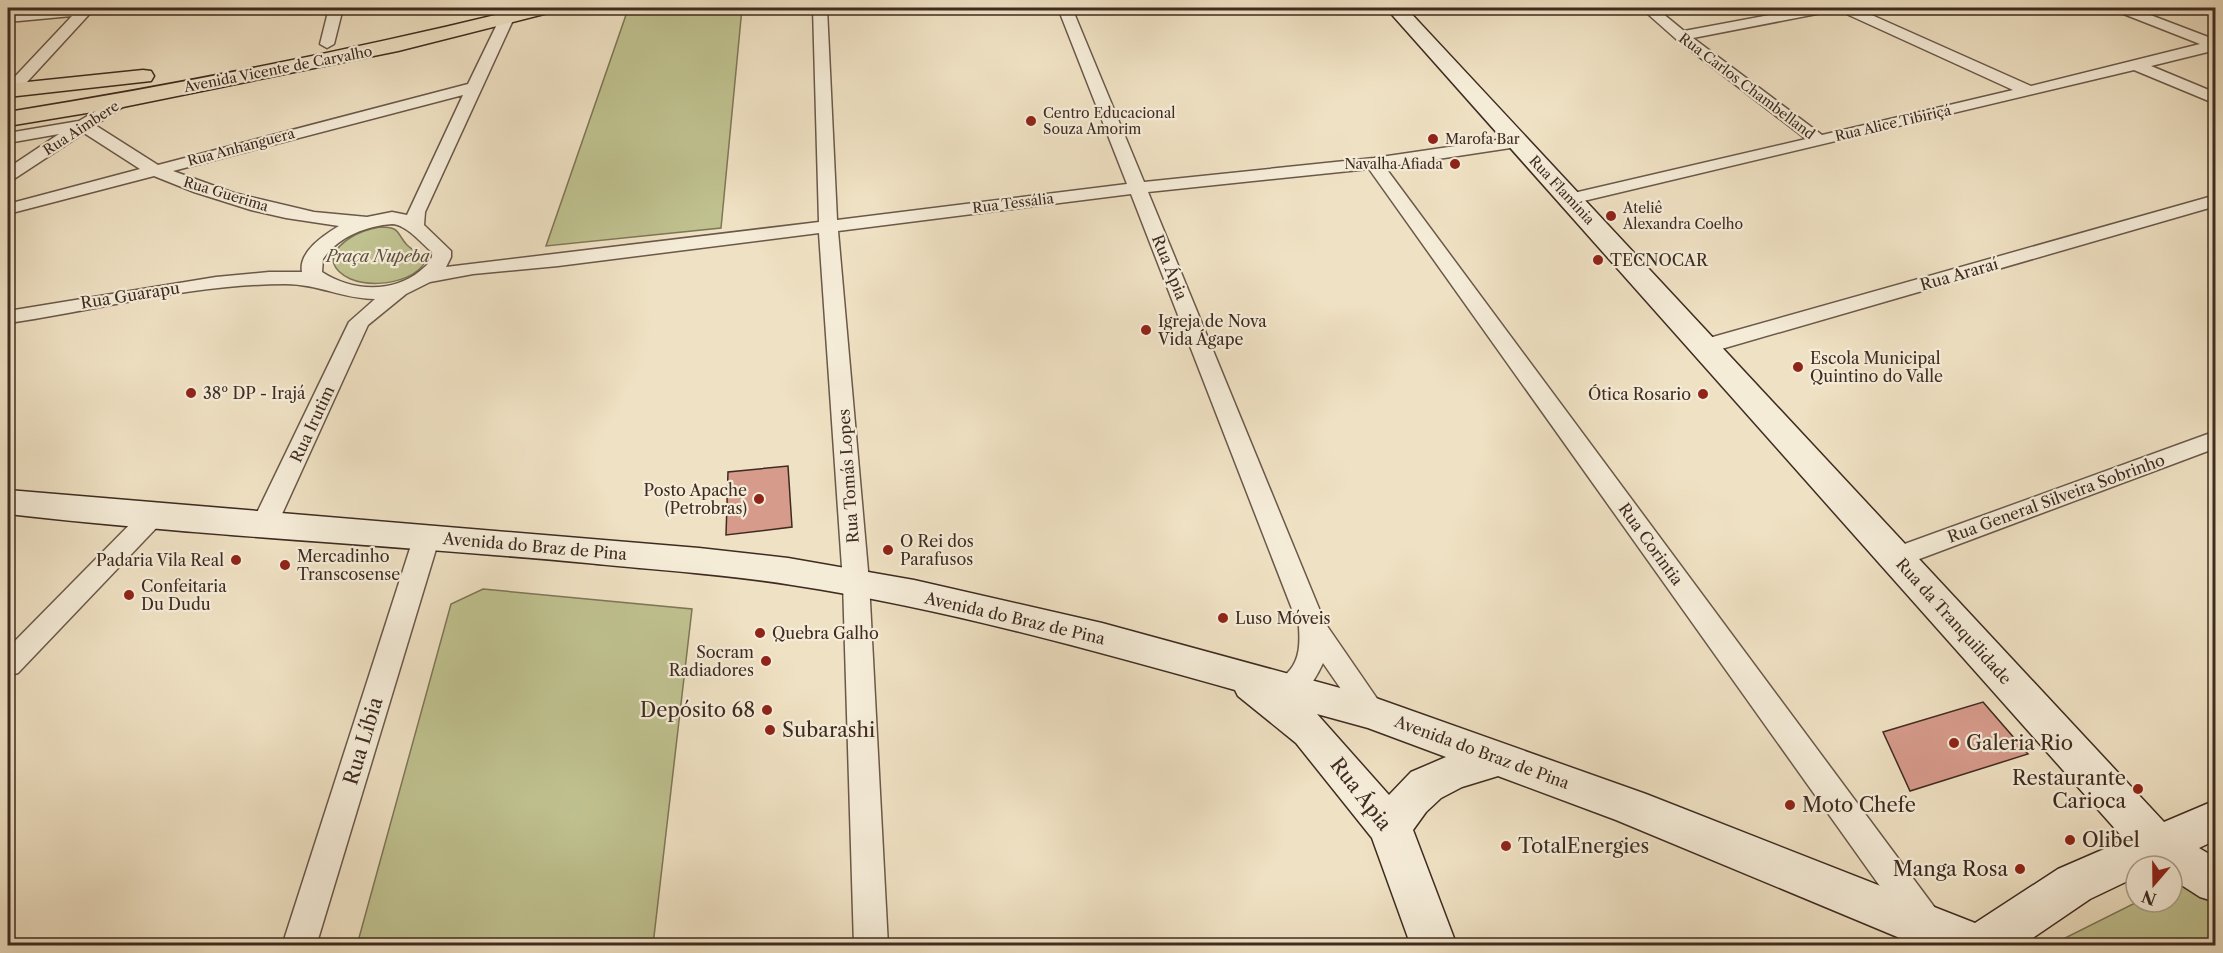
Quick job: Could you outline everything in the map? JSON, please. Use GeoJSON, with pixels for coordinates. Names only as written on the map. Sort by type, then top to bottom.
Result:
{"type":"FeatureCollection","features":[{"type":"Feature","properties":{"kind":"main road","name":"Avenida Vicente de Carvalho"},"geometry":{"type":"LineString","coordinates":[[9,91],[165,73],[500,13],[545,8]]}},
{"type":"Feature","properties":{"kind":"main road","name":"Rua Flamínia"},"geometry":{"type":"LineString","coordinates":[[1396,8],[1703,347]]}},
{"type":"Feature","properties":{"kind":"main road","name":"Avenida Vicente de Carvalho"},"geometry":{"type":"LineString","coordinates":[[8,119],[123,100],[398,45],[500,13]]}},
{"type":"Feature","properties":{"kind":"main road","name":"Rua da Tranquilidade"},"geometry":{"type":"LineString","coordinates":[[1703,347],[1897,557],[2158,846],[2216,882]]}},
{"type":"Feature","properties":{"kind":"main road","name":"Avenida do Braz de Pina"},"geometry":{"type":"LineString","coordinates":[[8,502],[699,561],[856,582],[1102,638],[1373,712],[1631,807],[1975,945]]}},
{"type":"Feature","properties":{"kind":"main road","name":"Rua Ápia"},"geometry":{"type":"LineString","coordinates":[[1241,676],[1310,732],[1390,828],[1434,945]]}},
{"type":"Feature","properties":{"kind":"main road"},"geometry":{"type":"LineString","coordinates":[[1390,828],[1408,802],[1426,785],[1446,775],[1498,759]]}},
{"type":"Feature","properties":{"kind":"main road"},"geometry":{"type":"LineString","coordinates":[[1981,945],[2074,884],[2216,819]]}},
{"type":"Feature","properties":{"kind":"street"},"geometry":{"type":"LineString","coordinates":[[327,44],[336,8]]}},
{"type":"Feature","properties":{"kind":"street","name":"Rua Tomás Lopes"},"geometry":{"type":"LineString","coordinates":[[820,8],[828,226],[856,582],[871,945]]}},
{"type":"Feature","properties":{"kind":"street","name":"Rua Ápia"},"geometry":{"type":"LineString","coordinates":[[1065,8],[1313,627],[1373,712]]}},
{"type":"Feature","properties":{"kind":"street","name":"Rua Carlos Chambelland"},"geometry":{"type":"LineString","coordinates":[[1648,8],[1681,36],[1818,140]]}},
{"type":"Feature","properties":{"kind":"street"},"geometry":{"type":"LineString","coordinates":[[1681,36],[1827,8]]}},
{"type":"Feature","properties":{"kind":"street"},"geometry":{"type":"LineString","coordinates":[[1845,8],[2028,91]]}},
{"type":"Feature","properties":{"kind":"street"},"geometry":{"type":"LineString","coordinates":[[2121,8],[2215,45]]}},
{"type":"Feature","properties":{"kind":"street"},"geometry":{"type":"LineString","coordinates":[[8,18],[87,9]]}},
{"type":"Feature","properties":{"kind":"street"},"geometry":{"type":"LineString","coordinates":[[9,91],[87,9]]}},
{"type":"Feature","properties":{"kind":"street"},"geometry":{"type":"LineString","coordinates":[[415,224],[416,212],[475,87],[500,13]]}},
{"type":"Feature","properties":{"kind":"street","name":"Rua Alice Tibiriçá"},"geometry":{"type":"LineString","coordinates":[[1571,199],[2137,66],[2215,45]]}},
{"type":"Feature","properties":{"kind":"street"},"geometry":{"type":"LineString","coordinates":[[2137,66],[2216,99]]}},
{"type":"Feature","properties":{"kind":"street","name":"Rua Anhanguera"},"geometry":{"type":"LineString","coordinates":[[8,209],[475,87]]}},
{"type":"Feature","properties":{"kind":"street","name":"Rua Aimbere"},"geometry":{"type":"LineString","coordinates":[[8,175],[123,100]]}},
{"type":"Feature","properties":{"kind":"street"},"geometry":{"type":"LineString","coordinates":[[8,138],[85,126]]}},
{"type":"Feature","properties":{"kind":"street","name":"Rua Guerima"},"geometry":{"type":"LineString","coordinates":[[85,126],[154,170],[219,194],[308,216],[345,222],[379,220]]}},
{"type":"Feature","properties":{"kind":"street","name":"Rua Tessália"},"geometry":{"type":"LineString","coordinates":[[423,278],[510,263],[558,260],[1138,188],[1374,162],[1517,142]]}},
{"type":"Feature","properties":{"kind":"street","name":"Rua Corintia"},"geometry":{"type":"LineString","coordinates":[[1374,162],[1928,926]]}},
{"type":"Feature","properties":{"kind":"street"},"geometry":{"type":"LineString","coordinates":[[379,220],[403,219],[415,224],[426,240],[442,252],[441,259],[423,278],[402,288],[367,294],[346,290],[315,276],[311,268],[323,248],[353,228],[405,211],[423,198]]}},
{"type":"Feature","properties":{"kind":"street","name":"Rua Araraí"},"geometry":{"type":"LineString","coordinates":[[1703,347],[2216,200]]}},
{"type":"Feature","properties":{"kind":"street","name":"Rua Guerima"},"geometry":{"type":"LineString","coordinates":[[308,216],[327,226],[329,232],[323,248]]}},
{"type":"Feature","properties":{"kind":"street","name":"Rua Guarapu"},"geometry":{"type":"LineString","coordinates":[[254,278],[291,267],[323,248]]}},
{"type":"Feature","properties":{"kind":"street","name":"Rua Tessália"},"geometry":{"type":"LineString","coordinates":[[439,248],[470,258],[510,263]]}},
{"type":"Feature","properties":{"kind":"street","name":"Rua Guarapu"},"geometry":{"type":"LineString","coordinates":[[8,317],[124,295],[254,278],[285,277],[322,280]]}},
{"type":"Feature","properties":{"kind":"street","name":"Rua Irutim"},"geometry":{"type":"LineString","coordinates":[[264,525],[359,322],[402,288]]}},
{"type":"Feature","properties":{"kind":"street"},"geometry":{"type":"LineString","coordinates":[[346,290],[359,306],[359,322]]}},
{"type":"Feature","properties":{"kind":"street","name":"Rua General Silveira Sobrinho"},"geometry":{"type":"LineString","coordinates":[[1897,557],[2216,439]]}},
{"type":"Feature","properties":{"kind":"street"},"geometry":{"type":"LineString","coordinates":[[8,665],[153,516]]}},
{"type":"Feature","properties":{"kind":"street","name":"Rua Líbia"},"geometry":{"type":"LineString","coordinates":[[299,945],[427,536]]}},
{"type":"Feature","properties":{"kind":"street","name":"Rua Ápia"},"geometry":{"type":"LineString","coordinates":[[1288,689],[1300,678],[1315,648],[1313,627]]}},
{"type":"Feature","properties":{"kind":"green space"},"geometry":{"type":"Polygon","coordinates":[[[620,8],[742,8],[721,228],[546,246],[627,12],[620,8]]]}},
{"type":"Feature","properties":{"kind":"green space","name":"Praça Nupeba"},"geometry":{"type":"Polygon","coordinates":[[[380,227],[395,230],[407,245],[424,257],[425,262],[417,271],[393,282],[363,282],[350,279],[340,272],[333,262],[338,248],[357,234],[380,227]]]}},
{"type":"Feature","properties":{"kind":"green space"},"geometry":{"type":"Polygon","coordinates":[[[483,589],[692,609],[653,945],[357,945],[451,604],[483,589]]]}},
{"type":"Feature","properties":{"kind":"green space"},"geometry":{"type":"Polygon","coordinates":[[[2184,882],[2215,897],[2215,945],[2068,946],[2059,941],[2124,908],[2124,914],[2184,914],[2184,882]]]}},
{"type":"Feature","properties":{"kind":"building","name":"Posto Apache (Petrobras)"},"geometry":{"type":"Polygon","coordinates":[[[788,466],[792,527],[726,535],[728,472],[788,466]]]}},
{"type":"Feature","properties":{"kind":"building","name":"Galeria Rio"},"geometry":{"type":"Polygon","coordinates":[[[1983,702],[2028,754],[1910,791],[1883,732],[1983,702]]]}},
{"type":"Feature","properties":{"kind":"place","name":"Centro Educacional Souza Amorim"},"geometry":{"type":"Point","coordinates":[1031,121]}},
{"type":"Feature","properties":{"kind":"place","name":"Marofa Bar"},"geometry":{"type":"Point","coordinates":[1433,139]}},
{"type":"Feature","properties":{"kind":"place","name":"Navalha Afiada"},"geometry":{"type":"Point","coordinates":[1455,164]}},
{"type":"Feature","properties":{"kind":"place","name":"Ateliê Alexandra Coelho"},"geometry":{"type":"Point","coordinates":[1611,216]}},
{"type":"Feature","properties":{"kind":"place","name":"TECNOCAR"},"geometry":{"type":"Point","coordinates":[1598,260]}},
{"type":"Feature","properties":{"kind":"place","name":"Igreja de Nova Vida Ágape"},"geometry":{"type":"Point","coordinates":[1146,330]}},
{"type":"Feature","properties":{"kind":"place","name":"Escola Municipal Quintino do Valle"},"geometry":{"type":"Point","coordinates":[1798,367]}},
{"type":"Feature","properties":{"kind":"place","name":"38º DP - Irajá"},"geometry":{"type":"Point","coordinates":[191,393]}},
{"type":"Feature","properties":{"kind":"place","name":"Ótica Rosario"},"geometry":{"type":"Point","coordinates":[1703,394]}},
{"type":"Feature","properties":{"kind":"place","name":"Posto Apache (Petrobras)"},"geometry":{"type":"Point","coordinates":[759,499]}},
{"type":"Feature","properties":{"kind":"place","name":"O Rei dos Parafusos"},"geometry":{"type":"Point","coordinates":[888,550]}},
{"type":"Feature","properties":{"kind":"place","name":"Padaria Vila Real"},"geometry":{"type":"Point","coordinates":[236,560]}},
{"type":"Feature","properties":{"kind":"place","name":"Mercadinho Transcosense"},"geometry":{"type":"Point","coordinates":[285,565]}},
{"type":"Feature","properties":{"kind":"place","name":"Confeitaria Du Dudu"},"geometry":{"type":"Point","coordinates":[129,595]}},
{"type":"Feature","properties":{"kind":"place","name":"Luso Móveis"},"geometry":{"type":"Point","coordinates":[1223,618]}},
{"type":"Feature","properties":{"kind":"place","name":"Quebra Galho"},"geometry":{"type":"Point","coordinates":[760,633]}},
{"type":"Feature","properties":{"kind":"place","name":"Socram Radiadores"},"geometry":{"type":"Point","coordinates":[766,661]}},
{"type":"Feature","properties":{"kind":"place","name":"Depósito 68"},"geometry":{"type":"Point","coordinates":[767,710]}},
{"type":"Feature","properties":{"kind":"place","name":"Subarashi"},"geometry":{"type":"Point","coordinates":[770,730]}},
{"type":"Feature","properties":{"kind":"place","name":"Galeria Rio"},"geometry":{"type":"Point","coordinates":[1954,743]}},
{"type":"Feature","properties":{"kind":"place","name":"Restaurante Carioca"},"geometry":{"type":"Point","coordinates":[2138,789]}},
{"type":"Feature","properties":{"kind":"place","name":"Moto Chefe"},"geometry":{"type":"Point","coordinates":[1790,805]}},
{"type":"Feature","properties":{"kind":"place","name":"Olibel"},"geometry":{"type":"Point","coordinates":[2070,840]}},
{"type":"Feature","properties":{"kind":"place","name":"TotalEnergies"},"geometry":{"type":"Point","coordinates":[1506,846]}},
{"type":"Feature","properties":{"kind":"place","name":"Manga Rosa"},"geometry":{"type":"Point","coordinates":[2020,869]}}]}
